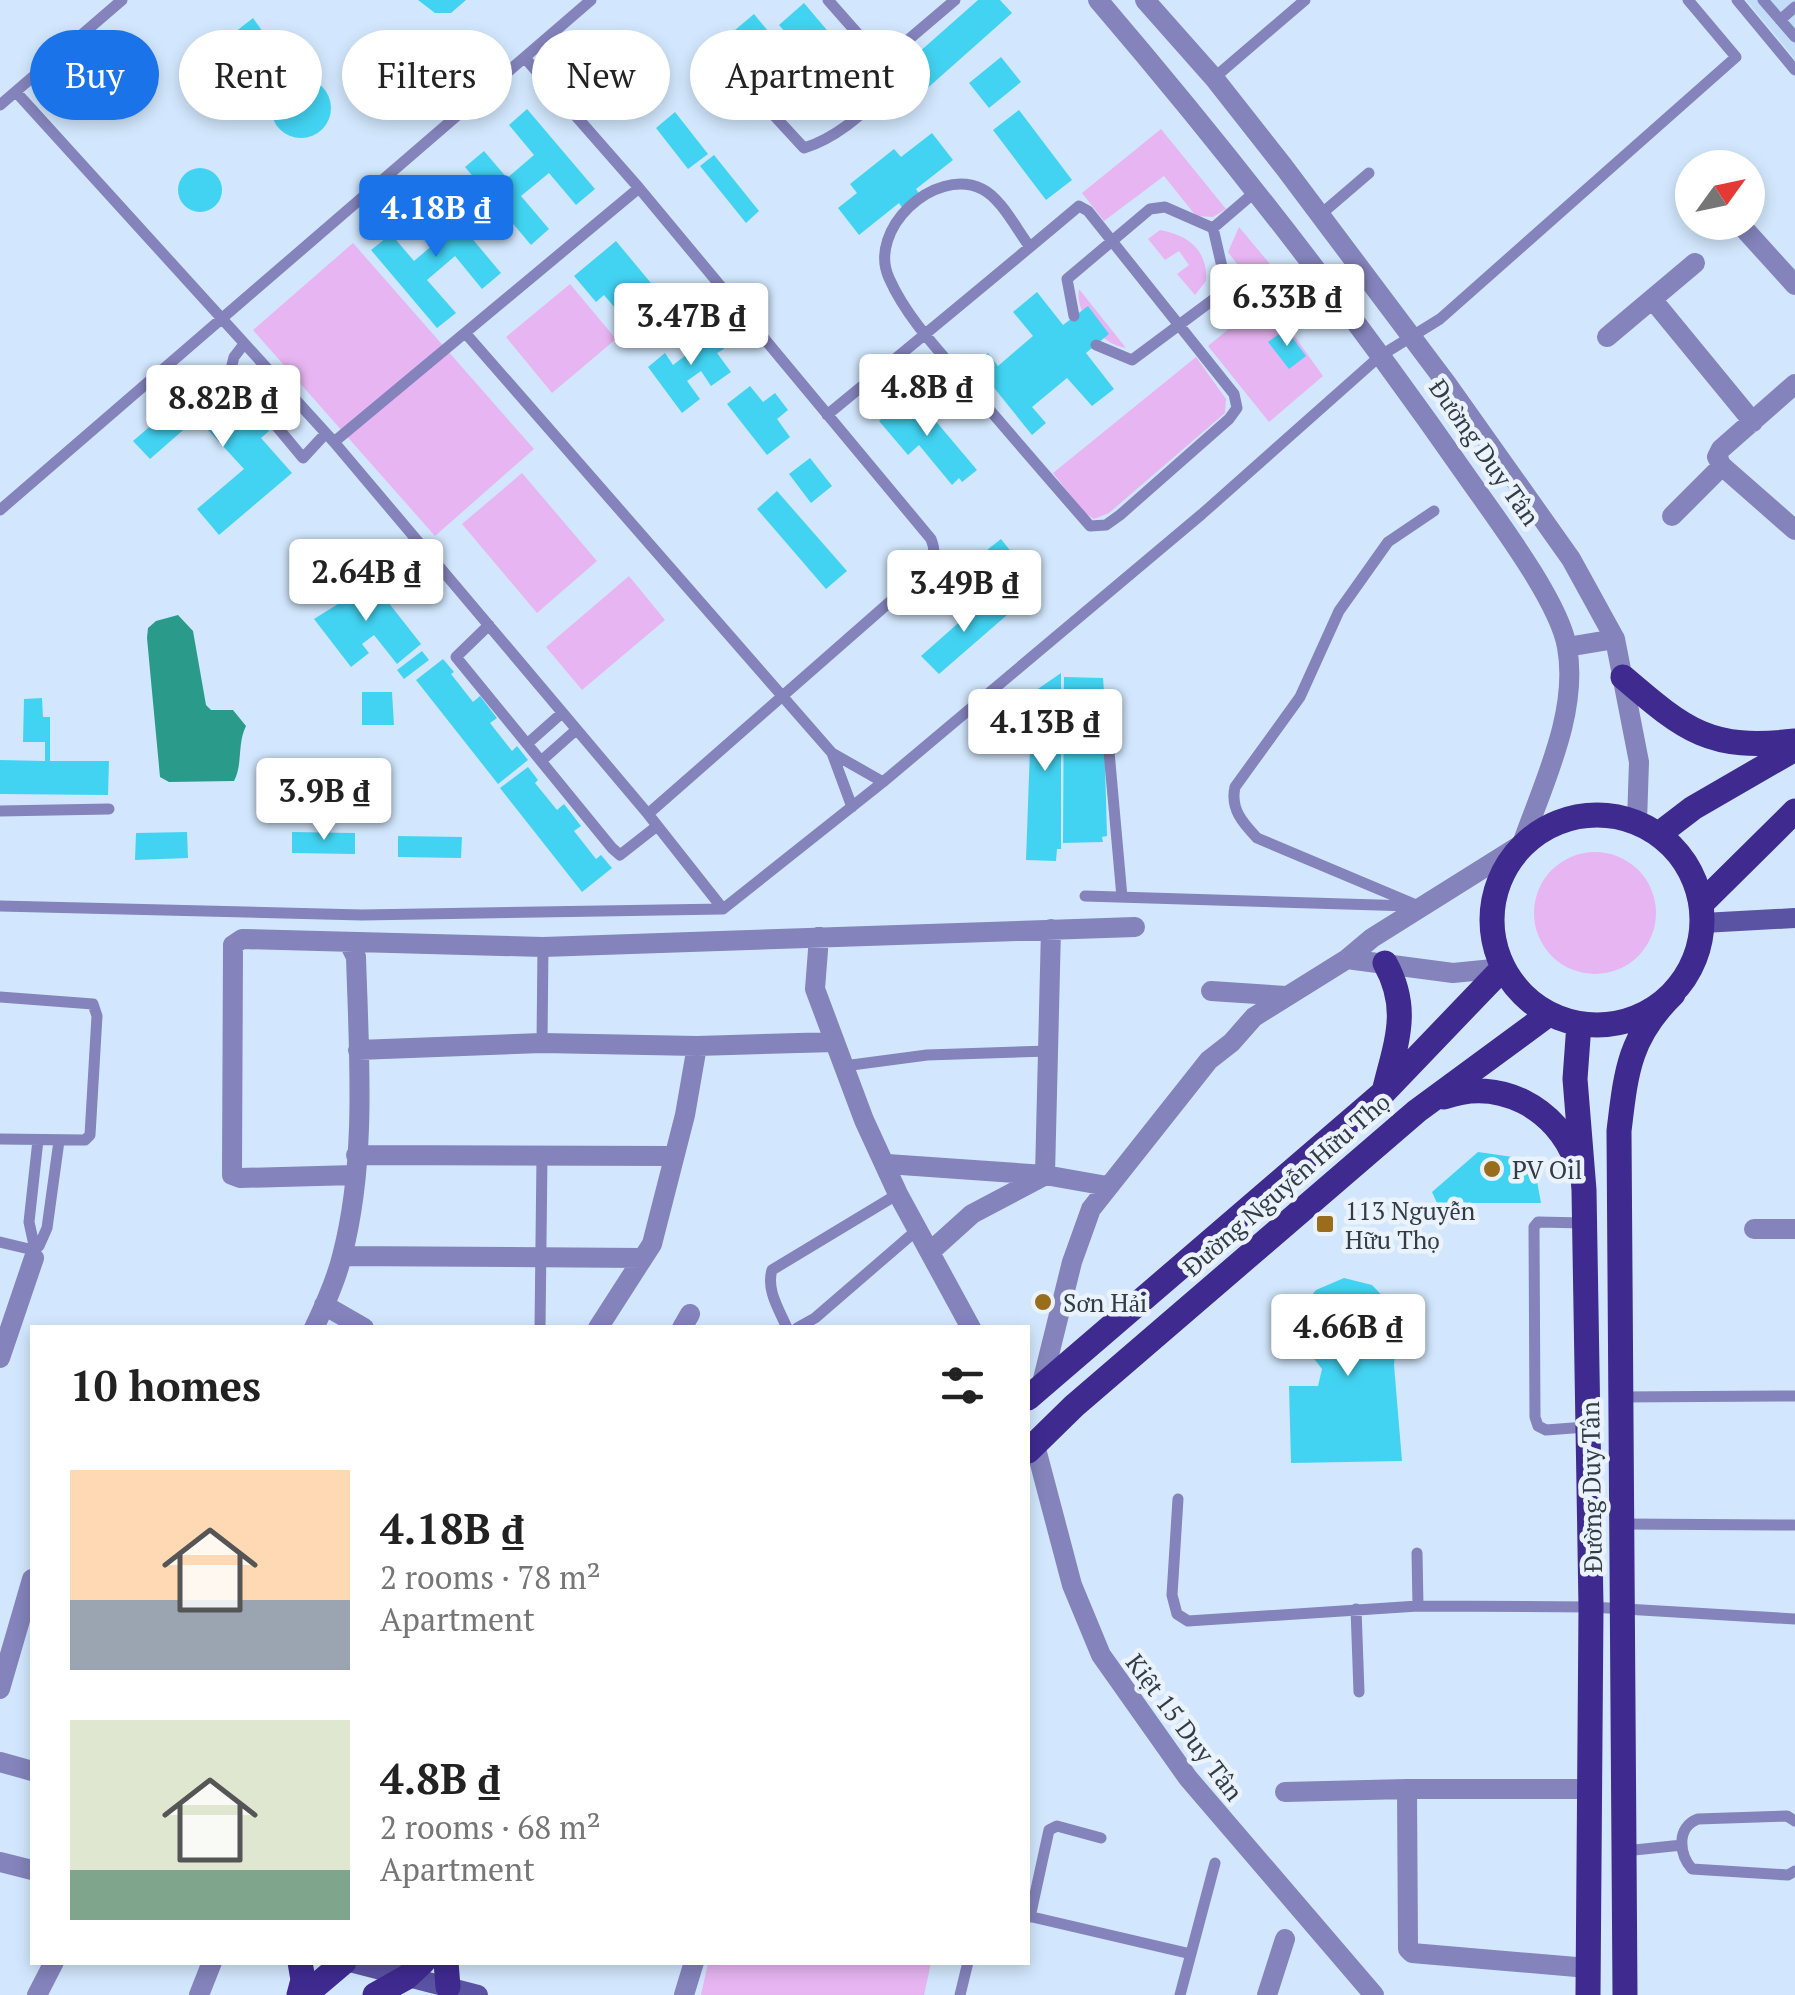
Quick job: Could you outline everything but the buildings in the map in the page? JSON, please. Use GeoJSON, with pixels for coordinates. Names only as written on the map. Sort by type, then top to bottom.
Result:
{"type":"FeatureCollection","features":[{"type":"Feature","properties":{"kind":"main road"},"geometry":{"type":"LineString","coordinates":[[1623,677],[1688,727],[1725,743],[1753,746],[1795,740]]}},
{"type":"Feature","properties":{"kind":"main road"},"geometry":{"type":"LineString","coordinates":[[1648,828],[1692,808],[1795,749]]}},
{"type":"Feature","properties":{"kind":"main road"},"geometry":{"type":"LineString","coordinates":[[1702,913],[1795,811]]}},
{"type":"Feature","properties":{"kind":"main road"},"geometry":{"type":"LineString","coordinates":[[1614,815],[1648,828],[1679,853],[1694,877],[1702,913],[1699,949],[1689,973],[1673,994],[1653,1010],[1630,1020],[1605,1026],[1579,1024],[1550,1014],[1528,1000],[1503,968],[1494,944],[1495,893],[1506,867],[1522,844],[1564,819],[1614,815]]}},
{"type":"Feature","properties":{"kind":"main road"},"geometry":{"type":"LineString","coordinates":[[1702,913],[1795,918]]}},
{"type":"Feature","properties":{"kind":"main road"},"geometry":{"type":"LineString","coordinates":[[1384,962],[1398,986],[1402,1010],[1384,1092]]}},
{"type":"Feature","properties":{"kind":"main road","name":"Đường Nguyễn Hữu Thọ"},"geometry":{"type":"LineString","coordinates":[[1034,1393],[1384,1092],[1503,968]]}},
{"type":"Feature","properties":{"kind":"main road","name":"Đường Duy Tân"},"geometry":{"type":"LineString","coordinates":[[1625,1995],[1618,1165],[1624,1086],[1634,1043],[1652,1015],[1673,994]]}},
{"type":"Feature","properties":{"kind":"main road","name":"Đường Nguyễn Hữu Thọ"},"geometry":{"type":"LineString","coordinates":[[1032,1448],[1074,1406],[1417,1111],[1550,1014]]}},
{"type":"Feature","properties":{"kind":"main road","name":"Đường Duy Tân"},"geometry":{"type":"LineString","coordinates":[[1579,1024],[1575,1079],[1584,1190],[1591,1607],[1588,1995]]}},
{"type":"Feature","properties":{"kind":"main road"},"geometry":{"type":"LineString","coordinates":[[1417,1111],[1450,1094],[1468,1091],[1519,1099],[1548,1117],[1560,1130],[1570,1144],[1584,1190]]}},
{"type":"Feature","properties":{"kind":"main road"},"geometry":{"type":"LineString","coordinates":[[300,1965],[302,1995]]}},
{"type":"Feature","properties":{"kind":"main road"},"geometry":{"type":"LineString","coordinates":[[302,1995],[343,1965]]}},
{"type":"Feature","properties":{"kind":"main road"},"geometry":{"type":"LineString","coordinates":[[372,1965],[415,1970],[478,1995]]}},
{"type":"Feature","properties":{"kind":"main road"},"geometry":{"type":"LineString","coordinates":[[374,1995],[415,1970]]}},
{"type":"Feature","properties":{"kind":"street","name":"Đường Duy Tân"},"geometry":{"type":"LineString","coordinates":[[1098,0],[1255,192],[1380,356],[1503,528],[1550,605],[1567,647],[1570,691],[1522,844]]}},
{"type":"Feature","properties":{"kind":"street","name":"Đường Duy Tân"},"geometry":{"type":"LineString","coordinates":[[1153,2],[1411,336],[1571,559],[1615,640],[1648,828]]}},
{"type":"Feature","properties":{"kind":"street"},"geometry":{"type":"LineString","coordinates":[[1754,240],[1795,285]]}},
{"type":"Feature","properties":{"kind":"street"},"geometry":{"type":"LineString","coordinates":[[1607,337],[1695,263]]}},
{"type":"Feature","properties":{"kind":"street"},"geometry":{"type":"LineString","coordinates":[[1652,299],[1752,422]]}},
{"type":"Feature","properties":{"kind":"street"},"geometry":{"type":"LineString","coordinates":[[1795,384],[1721,449],[1717,457],[1722,466],[1795,530]]}},
{"type":"Feature","properties":{"kind":"street"},"geometry":{"type":"LineString","coordinates":[[1672,516],[1722,466]]}},
{"type":"Feature","properties":{"kind":"street"},"geometry":{"type":"LineString","coordinates":[[1567,647],[1615,640]]}},
{"type":"Feature","properties":{"kind":"street"},"geometry":{"type":"LineString","coordinates":[[1034,1393],[1090,1209],[1208,1060],[1232,1042],[1254,1017],[1522,844]]}},
{"type":"Feature","properties":{"kind":"street"},"geometry":{"type":"LineString","coordinates":[[672,1156],[542,1156],[356,1165],[240,1178],[232,1175],[233,946],[242,939],[543,947],[1135,927]]}},
{"type":"Feature","properties":{"kind":"street"},"geometry":{"type":"LineString","coordinates":[[1046,1175],[1050,929]]}},
{"type":"Feature","properties":{"kind":"street"},"geometry":{"type":"LineString","coordinates":[[819,937],[815,989],[864,1120],[898,1194],[969,1325]]}},
{"type":"Feature","properties":{"kind":"street"},"geometry":{"type":"LineString","coordinates":[[315,1325],[342,1256],[356,1165],[356,957],[350,943]]}},
{"type":"Feature","properties":{"kind":"street"},"geometry":{"type":"LineString","coordinates":[[1347,959],[1453,973],[1503,968]]}},
{"type":"Feature","properties":{"kind":"street"},"geometry":{"type":"LineString","coordinates":[[1212,991],[1286,996]]}},
{"type":"Feature","properties":{"kind":"street"},"geometry":{"type":"LineString","coordinates":[[358,1050],[542,1043],[697,1046],[835,1042]]}},
{"type":"Feature","properties":{"kind":"street"},"geometry":{"type":"LineString","coordinates":[[600,1325],[652,1244],[685,1115],[697,1046]]}},
{"type":"Feature","properties":{"kind":"street"},"geometry":{"type":"LineString","coordinates":[[887,1164],[1046,1175],[1106,1186]]}},
{"type":"Feature","properties":{"kind":"street"},"geometry":{"type":"LineString","coordinates":[[932,1251],[972,1214],[1046,1175]]}},
{"type":"Feature","properties":{"kind":"street"},"geometry":{"type":"LineString","coordinates":[[1754,1228],[1795,1228]]}},
{"type":"Feature","properties":{"kind":"street"},"geometry":{"type":"LineString","coordinates":[[0,1358],[34,1250]]}},
{"type":"Feature","properties":{"kind":"street"},"geometry":{"type":"LineString","coordinates":[[342,1256],[644,1258]]}},
{"type":"Feature","properties":{"kind":"street"},"geometry":{"type":"LineString","coordinates":[[324,1305],[359,1325]]}},
{"type":"Feature","properties":{"kind":"street","name":"Kiệt 15 Duy Tân"},"geometry":{"type":"LineString","coordinates":[[1032,1448],[1072,1585],[1101,1655],[1188,1778],[1374,1995]]}},
{"type":"Feature","properties":{"kind":"street"},"geometry":{"type":"LineString","coordinates":[[0,1690],[30,1586]]}},
{"type":"Feature","properties":{"kind":"street"},"geometry":{"type":"LineString","coordinates":[[0,1762],[30,1770]]}},
{"type":"Feature","properties":{"kind":"street"},"geometry":{"type":"LineString","coordinates":[[1285,1792],[1590,1789]]}},
{"type":"Feature","properties":{"kind":"street"},"geometry":{"type":"LineString","coordinates":[[1407,1790],[1408,1949],[1412,1954],[1588,1968]]}},
{"type":"Feature","properties":{"kind":"street"},"geometry":{"type":"LineString","coordinates":[[0,1862],[30,1870]]}},
{"type":"Feature","properties":{"kind":"street"},"geometry":{"type":"LineString","coordinates":[[1274,1993],[1285,1939]]}},
{"type":"Feature","properties":{"kind":"street"},"geometry":{"type":"LineString","coordinates":[[37,1995],[52,1965]]}},
{"type":"Feature","properties":{"kind":"street"},"geometry":{"type":"LineString","coordinates":[[200,1995],[211,1965]]}},
{"type":"Feature","properties":{"kind":"street"},"geometry":{"type":"LineString","coordinates":[[684,1995],[693,1965]]}},
{"type":"Feature","properties":{"kind":"lane"},"geometry":{"type":"LineString","coordinates":[[0,105],[122,0]]}},
{"type":"Feature","properties":{"kind":"lane"},"geometry":{"type":"LineString","coordinates":[[0,510],[591,0]]}},
{"type":"Feature","properties":{"kind":"lane"},"geometry":{"type":"LineString","coordinates":[[828,0],[854,30]]}},
{"type":"Feature","properties":{"kind":"lane"},"geometry":{"type":"LineString","coordinates":[[920,30],[955,0]]}},
{"type":"Feature","properties":{"kind":"lane"},"geometry":{"type":"LineString","coordinates":[[1214,78],[1305,0]]}},
{"type":"Feature","properties":{"kind":"lane"},"geometry":{"type":"LineString","coordinates":[[0,906],[362,915],[723,909],[883,782],[1202,514],[1380,356],[1440,319],[1736,57],[1688,0]]}},
{"type":"Feature","properties":{"kind":"lane"},"geometry":{"type":"LineString","coordinates":[[1737,0],[1795,70]]}},
{"type":"Feature","properties":{"kind":"lane"},"geometry":{"type":"LineString","coordinates":[[1762,0],[1795,37]]}},
{"type":"Feature","properties":{"kind":"lane"},"geometry":{"type":"LineString","coordinates":[[1780,20],[1795,7]]}},
{"type":"Feature","properties":{"kind":"lane"},"geometry":{"type":"LineString","coordinates":[[524,58],[639,188],[932,539],[934,560],[924,572],[648,814]]}},
{"type":"Feature","properties":{"kind":"lane"},"geometry":{"type":"LineString","coordinates":[[16,92],[330,438],[648,814],[723,909]]}},
{"type":"Feature","properties":{"kind":"lane"},"geometry":{"type":"LineString","coordinates":[[778,120],[804,148],[855,120]]}},
{"type":"Feature","properties":{"kind":"lane"},"geometry":{"type":"LineString","coordinates":[[1320,216],[1369,174]]}},
{"type":"Feature","properties":{"kind":"lane"},"geometry":{"type":"LineString","coordinates":[[828,415],[925,334],[1080,206],[1234,394],[1237,408],[1120,515],[1106,525],[1090,526],[925,334],[889,278],[882,257],[892,228],[906,211],[946,184],[972,184],[988,191],[1030,247]]}},
{"type":"Feature","properties":{"kind":"lane"},"geometry":{"type":"LineString","coordinates":[[244,344],[234,357],[230,377],[245,398],[258,404],[304,458],[467,335],[639,188]]}},
{"type":"Feature","properties":{"kind":"lane"},"geometry":{"type":"LineString","coordinates":[[1213,228],[1255,192]]}},
{"type":"Feature","properties":{"kind":"lane"},"geometry":{"type":"LineString","coordinates":[[1074,316],[1067,279],[1150,209],[1166,207],[1213,228]]}},
{"type":"Feature","properties":{"kind":"lane"},"geometry":{"type":"LineString","coordinates":[[1096,345],[1132,360],[1218,296],[1225,280],[1213,228]]}},
{"type":"Feature","properties":{"kind":"lane"},"geometry":{"type":"LineString","coordinates":[[467,335],[832,754],[852,807]]}},
{"type":"Feature","properties":{"kind":"lane"},"geometry":{"type":"LineString","coordinates":[[258,404],[279,382]]}},
{"type":"Feature","properties":{"kind":"lane"},"geometry":{"type":"LineString","coordinates":[[272,420],[296,401]]}},
{"type":"Feature","properties":{"kind":"lane"},"geometry":{"type":"LineString","coordinates":[[1421,906],[1257,838],[1241,820],[1232,799],[1235,787],[1300,696],[1339,611],[1388,542],[1434,512]]}},
{"type":"Feature","properties":{"kind":"lane"},"geometry":{"type":"LineString","coordinates":[[489,626],[456,656],[541,761],[620,854],[657,826]]}},
{"type":"Feature","properties":{"kind":"lane"},"geometry":{"type":"LineString","coordinates":[[527,744],[562,713]]}},
{"type":"Feature","properties":{"kind":"lane"},"geometry":{"type":"LineString","coordinates":[[1106,718],[1122,897]]}},
{"type":"Feature","properties":{"kind":"lane"},"geometry":{"type":"LineString","coordinates":[[541,761],[576,730]]}},
{"type":"Feature","properties":{"kind":"lane"},"geometry":{"type":"LineString","coordinates":[[832,754],[883,782]]}},
{"type":"Feature","properties":{"kind":"lane"},"geometry":{"type":"LineString","coordinates":[[0,811],[108,809]]}},
{"type":"Feature","properties":{"kind":"lane"},"geometry":{"type":"LineString","coordinates":[[1085,896],[1421,906]]}},
{"type":"Feature","properties":{"kind":"lane"},"geometry":{"type":"LineString","coordinates":[[542,1043],[543,947]]}},
{"type":"Feature","properties":{"kind":"lane"},"geometry":{"type":"LineString","coordinates":[[0,997],[81,1002],[93,1004],[96,1010],[92,1127],[84,1140],[0,1139]]}},
{"type":"Feature","properties":{"kind":"lane"},"geometry":{"type":"LineString","coordinates":[[844,1066],[927,1055],[1048,1051]]}},
{"type":"Feature","properties":{"kind":"lane"},"geometry":{"type":"LineString","coordinates":[[34,1250],[29,1222],[38,1140]]}},
{"type":"Feature","properties":{"kind":"lane"},"geometry":{"type":"LineString","coordinates":[[34,1250],[47,1228],[59,1141]]}},
{"type":"Feature","properties":{"kind":"lane"},"geometry":{"type":"LineString","coordinates":[[540,1325],[542,1156]]}},
{"type":"Feature","properties":{"kind":"lane"},"geometry":{"type":"LineString","coordinates":[[787,1325],[772,1292],[772,1270],[898,1194]]}},
{"type":"Feature","properties":{"kind":"lane"},"geometry":{"type":"LineString","coordinates":[[1584,1223],[1538,1222],[1534,1226],[1535,1417],[1538,1426],[1546,1430],[1586,1428]]}},
{"type":"Feature","properties":{"kind":"lane"},"geometry":{"type":"LineString","coordinates":[[802,1325],[917,1230]]}},
{"type":"Feature","properties":{"kind":"lane"},"geometry":{"type":"LineString","coordinates":[[0,1242],[34,1250]]}},
{"type":"Feature","properties":{"kind":"lane"},"geometry":{"type":"LineString","coordinates":[[1620,1397],[1795,1396]]}},
{"type":"Feature","properties":{"kind":"lane"},"geometry":{"type":"LineString","coordinates":[[1178,1499],[1172,1596],[1177,1614],[1188,1621],[1418,1606],[1591,1607],[1795,1619]]}},
{"type":"Feature","properties":{"kind":"lane"},"geometry":{"type":"LineString","coordinates":[[1623,1524],[1792,1525]]}},
{"type":"Feature","properties":{"kind":"lane"},"geometry":{"type":"LineString","coordinates":[[1417,1552],[1418,1606]]}},
{"type":"Feature","properties":{"kind":"lane"},"geometry":{"type":"LineString","coordinates":[[1356,1609],[1359,1692]]}},
{"type":"Feature","properties":{"kind":"lane"},"geometry":{"type":"LineString","coordinates":[[1795,1821],[1787,1816],[1698,1819],[1683,1830],[1682,1845],[1686,1862],[1692,1868],[1788,1875],[1795,1871]]}},
{"type":"Feature","properties":{"kind":"lane"},"geometry":{"type":"LineString","coordinates":[[1030,1913],[1049,1830],[1057,1826],[1101,1838]]}},
{"type":"Feature","properties":{"kind":"lane"},"geometry":{"type":"LineString","coordinates":[[1625,1851],[1682,1845]]}},
{"type":"Feature","properties":{"kind":"lane"},"geometry":{"type":"LineString","coordinates":[[1180,1995],[1215,1863]]}},
{"type":"Feature","properties":{"kind":"lane"},"geometry":{"type":"LineString","coordinates":[[1030,1917],[1191,1954]]}},
{"type":"Feature","properties":{"kind":"lane"},"geometry":{"type":"LineString","coordinates":[[960,1995],[967,1965]]}},
{"type":"Feature","properties":{"kind":"shaded area"},"geometry":{"type":"Polygon","coordinates":[[[1746,0],[1795,0],[1795,59],[1746,0]]]}},
{"type":"Feature","properties":{"kind":"shaded area"},"geometry":{"type":"Polygon","coordinates":[[[1161,129],[1226,209],[1213,217],[1196,216],[1164,176],[1104,221],[1082,193],[1161,129]]]}},
{"type":"Feature","properties":{"kind":"shaded area"},"geometry":{"type":"Polygon","coordinates":[[[1239,227],[1285,282],[1289,311],[1283,320],[1323,376],[1269,422],[1208,346],[1264,300],[1228,252],[1239,227]]]}},
{"type":"Feature","properties":{"kind":"shaded area"},"geometry":{"type":"Polygon","coordinates":[[[1160,230],[1187,240],[1200,253],[1206,281],[1195,295],[1177,274],[1189,265],[1179,251],[1165,260],[1148,239],[1160,230]]]}},
{"type":"Feature","properties":{"kind":"shaded area"},"geometry":{"type":"Polygon","coordinates":[[[353,243],[534,449],[435,536],[253,330],[353,243]]]}},
{"type":"Feature","properties":{"kind":"shaded area"},"geometry":{"type":"Polygon","coordinates":[[[570,284],[616,339],[552,393],[506,337],[570,284]]]}},
{"type":"Feature","properties":{"kind":"shaded area"},"geometry":{"type":"Polygon","coordinates":[[[1079,289],[1126,348],[1108,341],[1092,326],[1081,308],[1079,289]]]}},
{"type":"Feature","properties":{"kind":"shaded area"},"geometry":{"type":"Polygon","coordinates":[[[1196,357],[1226,399],[1225,413],[1109,513],[1094,519],[1083,512],[1053,473],[1196,357]]]}},
{"type":"Feature","properties":{"kind":"shaded area"},"geometry":{"type":"Polygon","coordinates":[[[522,473],[597,561],[537,613],[462,524],[522,473]]]}},
{"type":"Feature","properties":{"kind":"shaded area"},"geometry":{"type":"Polygon","coordinates":[[[629,576],[665,620],[582,690],[546,647],[629,576]]]}},
{"type":"Feature","properties":{"kind":"shaded area"},"geometry":{"type":"Polygon","coordinates":[[[178,615],[193,631],[206,705],[211,710],[233,710],[246,726],[234,781],[169,782],[160,777],[148,628],[156,621],[178,615]]]}},
{"type":"Feature","properties":{"kind":"shaded area"},"geometry":{"type":"Polygon","coordinates":[[[1595,852],[1618,857],[1638,870],[1651,890],[1656,913],[1651,936],[1638,956],[1618,969],[1595,974],[1572,969],[1552,956],[1539,936],[1534,913],[1539,890],[1552,870],[1572,857],[1595,852]]]}},
{"type":"Feature","properties":{"kind":"shaded area"},"geometry":{"type":"Polygon","coordinates":[[[707,1965],[931,1965],[924,1995],[701,1995],[707,1965]]]}},
{"type":"Feature","properties":{"kind":"place","name":"PV Oil"},"geometry":{"type":"Point","coordinates":[1492,1169]}},
{"type":"Feature","properties":{"kind":"place","name":"113 Nguyễn Hữu Thọ"},"geometry":{"type":"Point","coordinates":[1325,1224]}},
{"type":"Feature","properties":{"kind":"place","name":"Sơn Hải"},"geometry":{"type":"Point","coordinates":[1043,1302]}}]}
